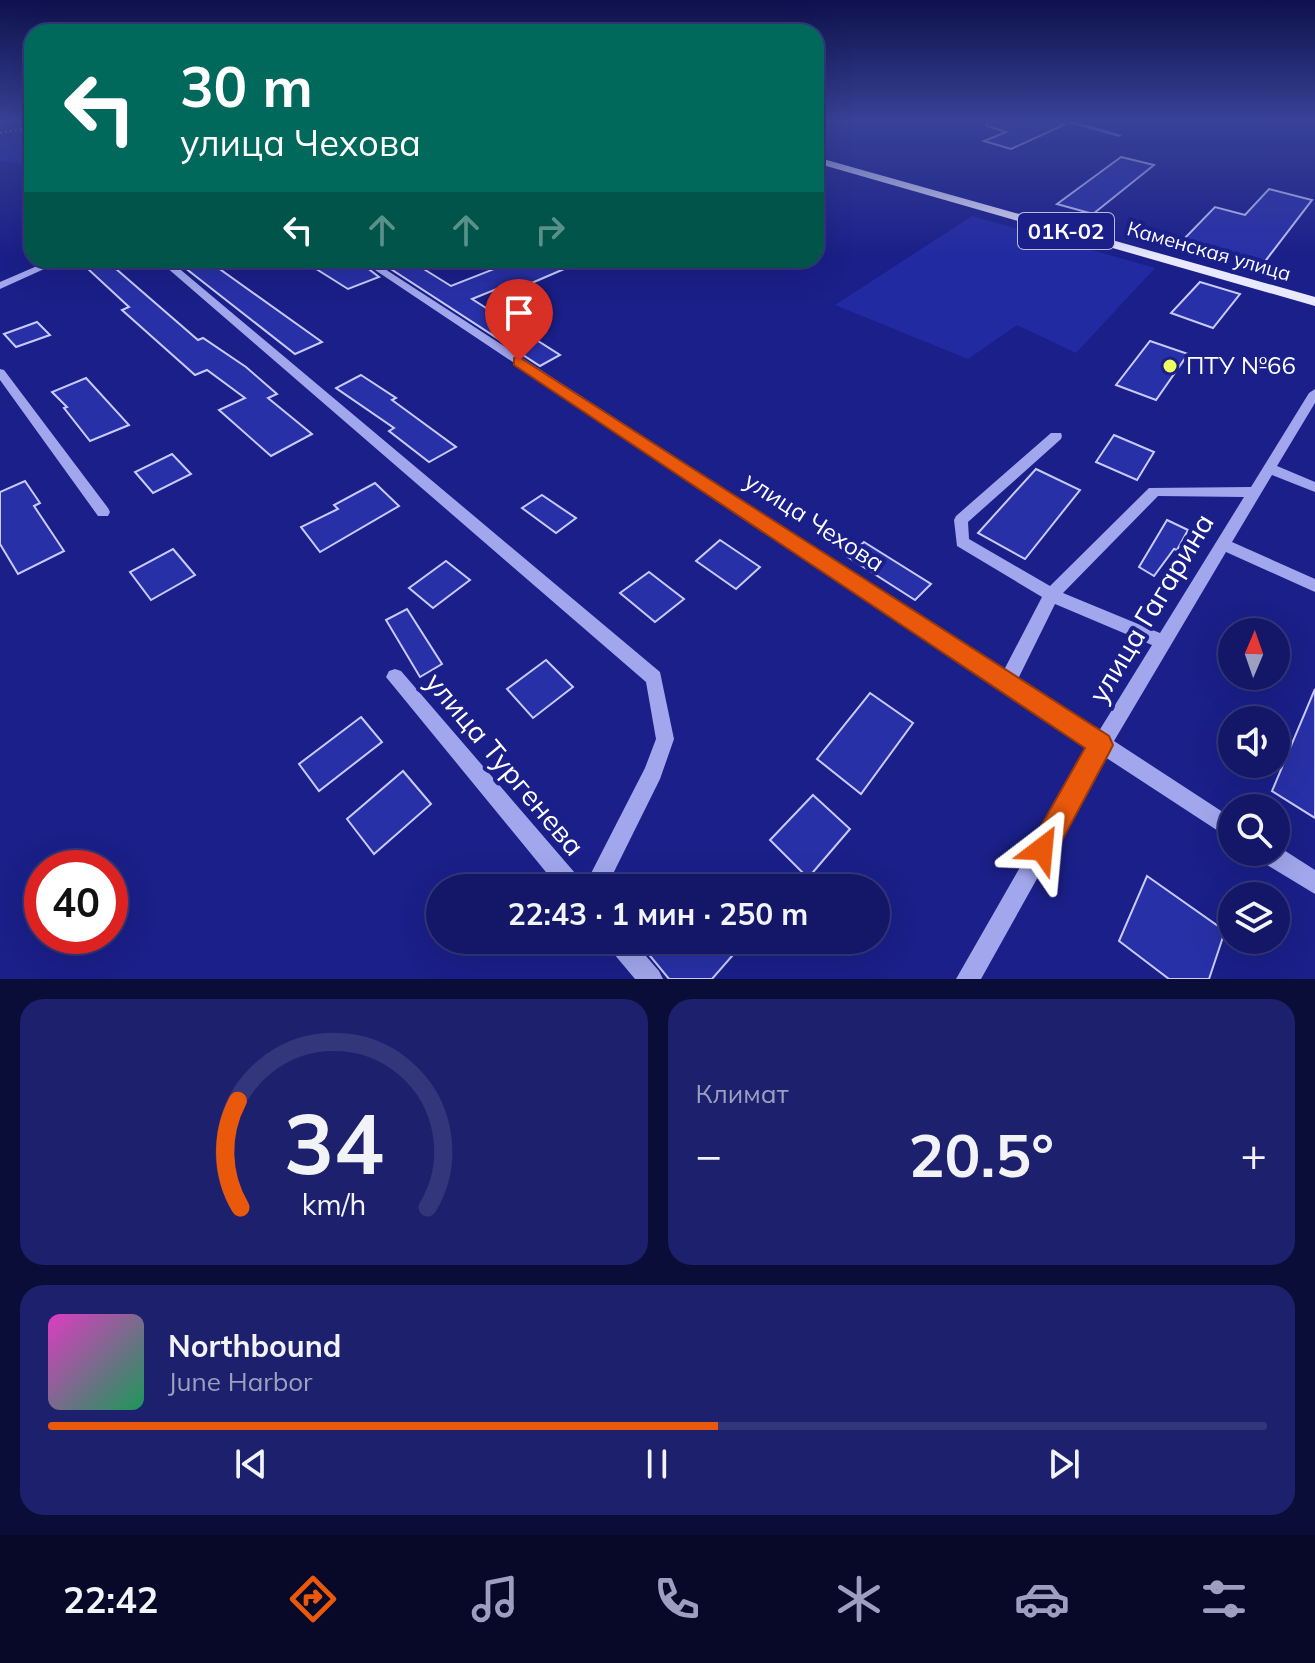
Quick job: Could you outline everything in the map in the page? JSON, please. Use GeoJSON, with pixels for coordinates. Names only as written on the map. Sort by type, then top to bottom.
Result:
{"type":"FeatureCollection","features":[{"type":"Feature","properties":{"kind":"main road","name":"Каменская улица"},"geometry":{"type":"LineString","coordinates":[[836,166],[1315,302]]}},
{"type":"Feature","properties":{"kind":"street"},"geometry":{"type":"LineString","coordinates":[[0,286],[41,268]]}},
{"type":"Feature","properties":{"kind":"street"},"geometry":{"type":"LineString","coordinates":[[172,268],[654,678],[663,712],[665,739],[653,772],[601,874]]}},
{"type":"Feature","properties":{"kind":"street","name":"улица Чехова"},"geometry":{"type":"LineString","coordinates":[[377,268],[1218,821]]}},
{"type":"Feature","properties":{"kind":"street"},"geometry":{"type":"LineString","coordinates":[[0,372],[103,512]]}},
{"type":"Feature","properties":{"kind":"street","name":"улица Гагарина"},"geometry":{"type":"LineString","coordinates":[[968,979],[1101,745],[1315,393]]}},
{"type":"Feature","properties":{"kind":"street"},"geometry":{"type":"LineString","coordinates":[[1056,436],[961,520],[962,542],[1051,595],[1163,642]]}},
{"type":"Feature","properties":{"kind":"street"},"geometry":{"type":"LineString","coordinates":[[1269,468],[1315,487]]}},
{"type":"Feature","properties":{"kind":"street"},"geometry":{"type":"LineString","coordinates":[[1007,683],[1051,595],[1154,491],[1255,492]]}},
{"type":"Feature","properties":{"kind":"street"},"geometry":{"type":"LineString","coordinates":[[1223,544],[1315,586]]}},
{"type":"Feature","properties":{"kind":"street","name":"улица Тургенева"},"geometry":{"type":"LineString","coordinates":[[395,677],[561,874]]}},
{"type":"Feature","properties":{"kind":"street"},"geometry":{"type":"LineString","coordinates":[[1289,866],[1315,883]]}},
{"type":"Feature","properties":{"kind":"street"},"geometry":{"type":"LineString","coordinates":[[629,954],[651,979]]}},
{"type":"Feature","properties":{"kind":"shaded area"},"geometry":{"type":"Polygon","coordinates":[[[972,216],[1155,268],[1076,353],[1017,325],[968,359],[835,305],[972,216]]]}},
{"type":"Feature","properties":{"kind":"building"},"geometry":{"type":"Polygon","coordinates":[[[1109,166],[1153,166],[1093,214],[1057,204],[1109,166]]]}},
{"type":"Feature","properties":{"kind":"building"},"geometry":{"type":"Polygon","coordinates":[[[1269,189],[1312,200],[1263,264],[1182,241],[1215,207],[1245,215],[1269,189]]]}},
{"type":"Feature","properties":{"kind":"building"},"geometry":{"type":"Polygon","coordinates":[[[115,268],[198,340],[203,338],[246,367],[277,394],[268,398],[312,434],[271,456],[219,410],[245,398],[207,370],[195,375],[122,310],[129,307],[88,269],[115,268]]]}},
{"type":"Feature","properties":{"kind":"building"},"geometry":{"type":"Polygon","coordinates":[[[185,268],[218,268],[322,342],[295,354],[185,268]]]}},
{"type":"Feature","properties":{"kind":"building"},"geometry":{"type":"Polygon","coordinates":[[[315,268],[367,268],[379,277],[348,289],[315,268]]]}},
{"type":"Feature","properties":{"kind":"building"},"geometry":{"type":"Polygon","coordinates":[[[389,268],[422,268],[451,286],[497,268],[566,268],[527,285],[519,280],[472,299],[560,355],[540,366],[389,268]]]}},
{"type":"Feature","properties":{"kind":"building"},"geometry":{"type":"Polygon","coordinates":[[[1200,282],[1240,294],[1213,328],[1171,313],[1200,282]]]}},
{"type":"Feature","properties":{"kind":"building"},"geometry":{"type":"Polygon","coordinates":[[[37,322],[50,335],[16,347],[4,334],[37,322]]]}},
{"type":"Feature","properties":{"kind":"building"},"geometry":{"type":"Polygon","coordinates":[[[1150,341],[1188,354],[1156,400],[1116,385],[1150,341]]]}},
{"type":"Feature","properties":{"kind":"building"},"geometry":{"type":"Polygon","coordinates":[[[361,375],[396,398],[392,400],[456,447],[429,462],[389,431],[394,428],[336,388],[361,375]]]}},
{"type":"Feature","properties":{"kind":"building"},"geometry":{"type":"Polygon","coordinates":[[[86,378],[129,425],[90,441],[64,408],[67,407],[52,392],[86,378]]]}},
{"type":"Feature","properties":{"kind":"building"},"geometry":{"type":"Polygon","coordinates":[[[1114,435],[1154,452],[1137,480],[1096,462],[1114,435]]]}},
{"type":"Feature","properties":{"kind":"building"},"geometry":{"type":"Polygon","coordinates":[[[172,454],[191,474],[153,493],[135,472],[172,454]]]}},
{"type":"Feature","properties":{"kind":"building"},"geometry":{"type":"Polygon","coordinates":[[[1036,469],[1080,490],[1025,559],[978,533],[1036,469]]]}},
{"type":"Feature","properties":{"kind":"building"},"geometry":{"type":"Polygon","coordinates":[[[25,481],[40,503],[34,506],[64,551],[18,574],[0,544],[0,492],[25,481]]]}},
{"type":"Feature","properties":{"kind":"building"},"geometry":{"type":"Polygon","coordinates":[[[375,483],[399,506],[320,552],[301,527],[338,509],[334,505],[375,483]]]}},
{"type":"Feature","properties":{"kind":"building"},"geometry":{"type":"Polygon","coordinates":[[[542,495],[576,518],[556,533],[522,508],[542,495]]]}},
{"type":"Feature","properties":{"kind":"building"},"geometry":{"type":"Polygon","coordinates":[[[1167,520],[1188,530],[1177,550],[1174,549],[1154,576],[1139,567],[1167,520]]]}},
{"type":"Feature","properties":{"kind":"building"},"geometry":{"type":"Polygon","coordinates":[[[720,540],[760,567],[736,589],[696,561],[720,540]]]}},
{"type":"Feature","properties":{"kind":"building"},"geometry":{"type":"Polygon","coordinates":[[[864,542],[931,584],[915,600],[848,557],[864,542]]]}},
{"type":"Feature","properties":{"kind":"building"},"geometry":{"type":"Polygon","coordinates":[[[173,549],[195,575],[151,600],[130,572],[173,549]]]}},
{"type":"Feature","properties":{"kind":"building"},"geometry":{"type":"Polygon","coordinates":[[[446,561],[470,580],[433,608],[409,588],[446,561]]]}},
{"type":"Feature","properties":{"kind":"building"},"geometry":{"type":"Polygon","coordinates":[[[649,572],[684,599],[655,622],[620,593],[649,572]]]}},
{"type":"Feature","properties":{"kind":"building"},"geometry":{"type":"Polygon","coordinates":[[[407,609],[442,664],[420,677],[386,620],[407,609]]]}},
{"type":"Feature","properties":{"kind":"building"},"geometry":{"type":"Polygon","coordinates":[[[546,660],[573,687],[533,718],[507,689],[546,660]]]}},
{"type":"Feature","properties":{"kind":"building"},"geometry":{"type":"Polygon","coordinates":[[[1315,689],[1315,818],[1290,802],[1290,794],[1272,791],[1277,778],[1290,778],[1290,748],[1315,689]]]}},
{"type":"Feature","properties":{"kind":"building"},"geometry":{"type":"Polygon","coordinates":[[[870,693],[913,723],[861,794],[817,759],[870,693]]]}},
{"type":"Feature","properties":{"kind":"building"},"geometry":{"type":"Polygon","coordinates":[[[361,717],[382,742],[319,791],[299,764],[361,717]]]}},
{"type":"Feature","properties":{"kind":"building"},"geometry":{"type":"Polygon","coordinates":[[[403,771],[431,804],[374,854],[347,819],[403,771]]]}},
{"type":"Feature","properties":{"kind":"building"},"geometry":{"type":"Polygon","coordinates":[[[813,795],[850,829],[811,874],[804,874],[770,840],[813,795]]]}},
{"type":"Feature","properties":{"kind":"building"},"geometry":{"type":"Polygon","coordinates":[[[1147,876],[1218,926],[1218,952],[1209,979],[1169,979],[1119,941],[1147,876]]]}},
{"type":"Feature","properties":{"kind":"building"},"geometry":{"type":"Polygon","coordinates":[[[648,954],[734,954],[712,979],[669,979],[648,954]]]}},
{"type":"Feature","properties":{"kind":"place","name":"ПТУ №66"},"geometry":{"type":"Point","coordinates":[1170,366]}},
{"type":"Feature","properties":{"kind":"route"},"geometry":{"type":"LineString","coordinates":[[519,361],[1101,745],[1042,849]]}}]}
